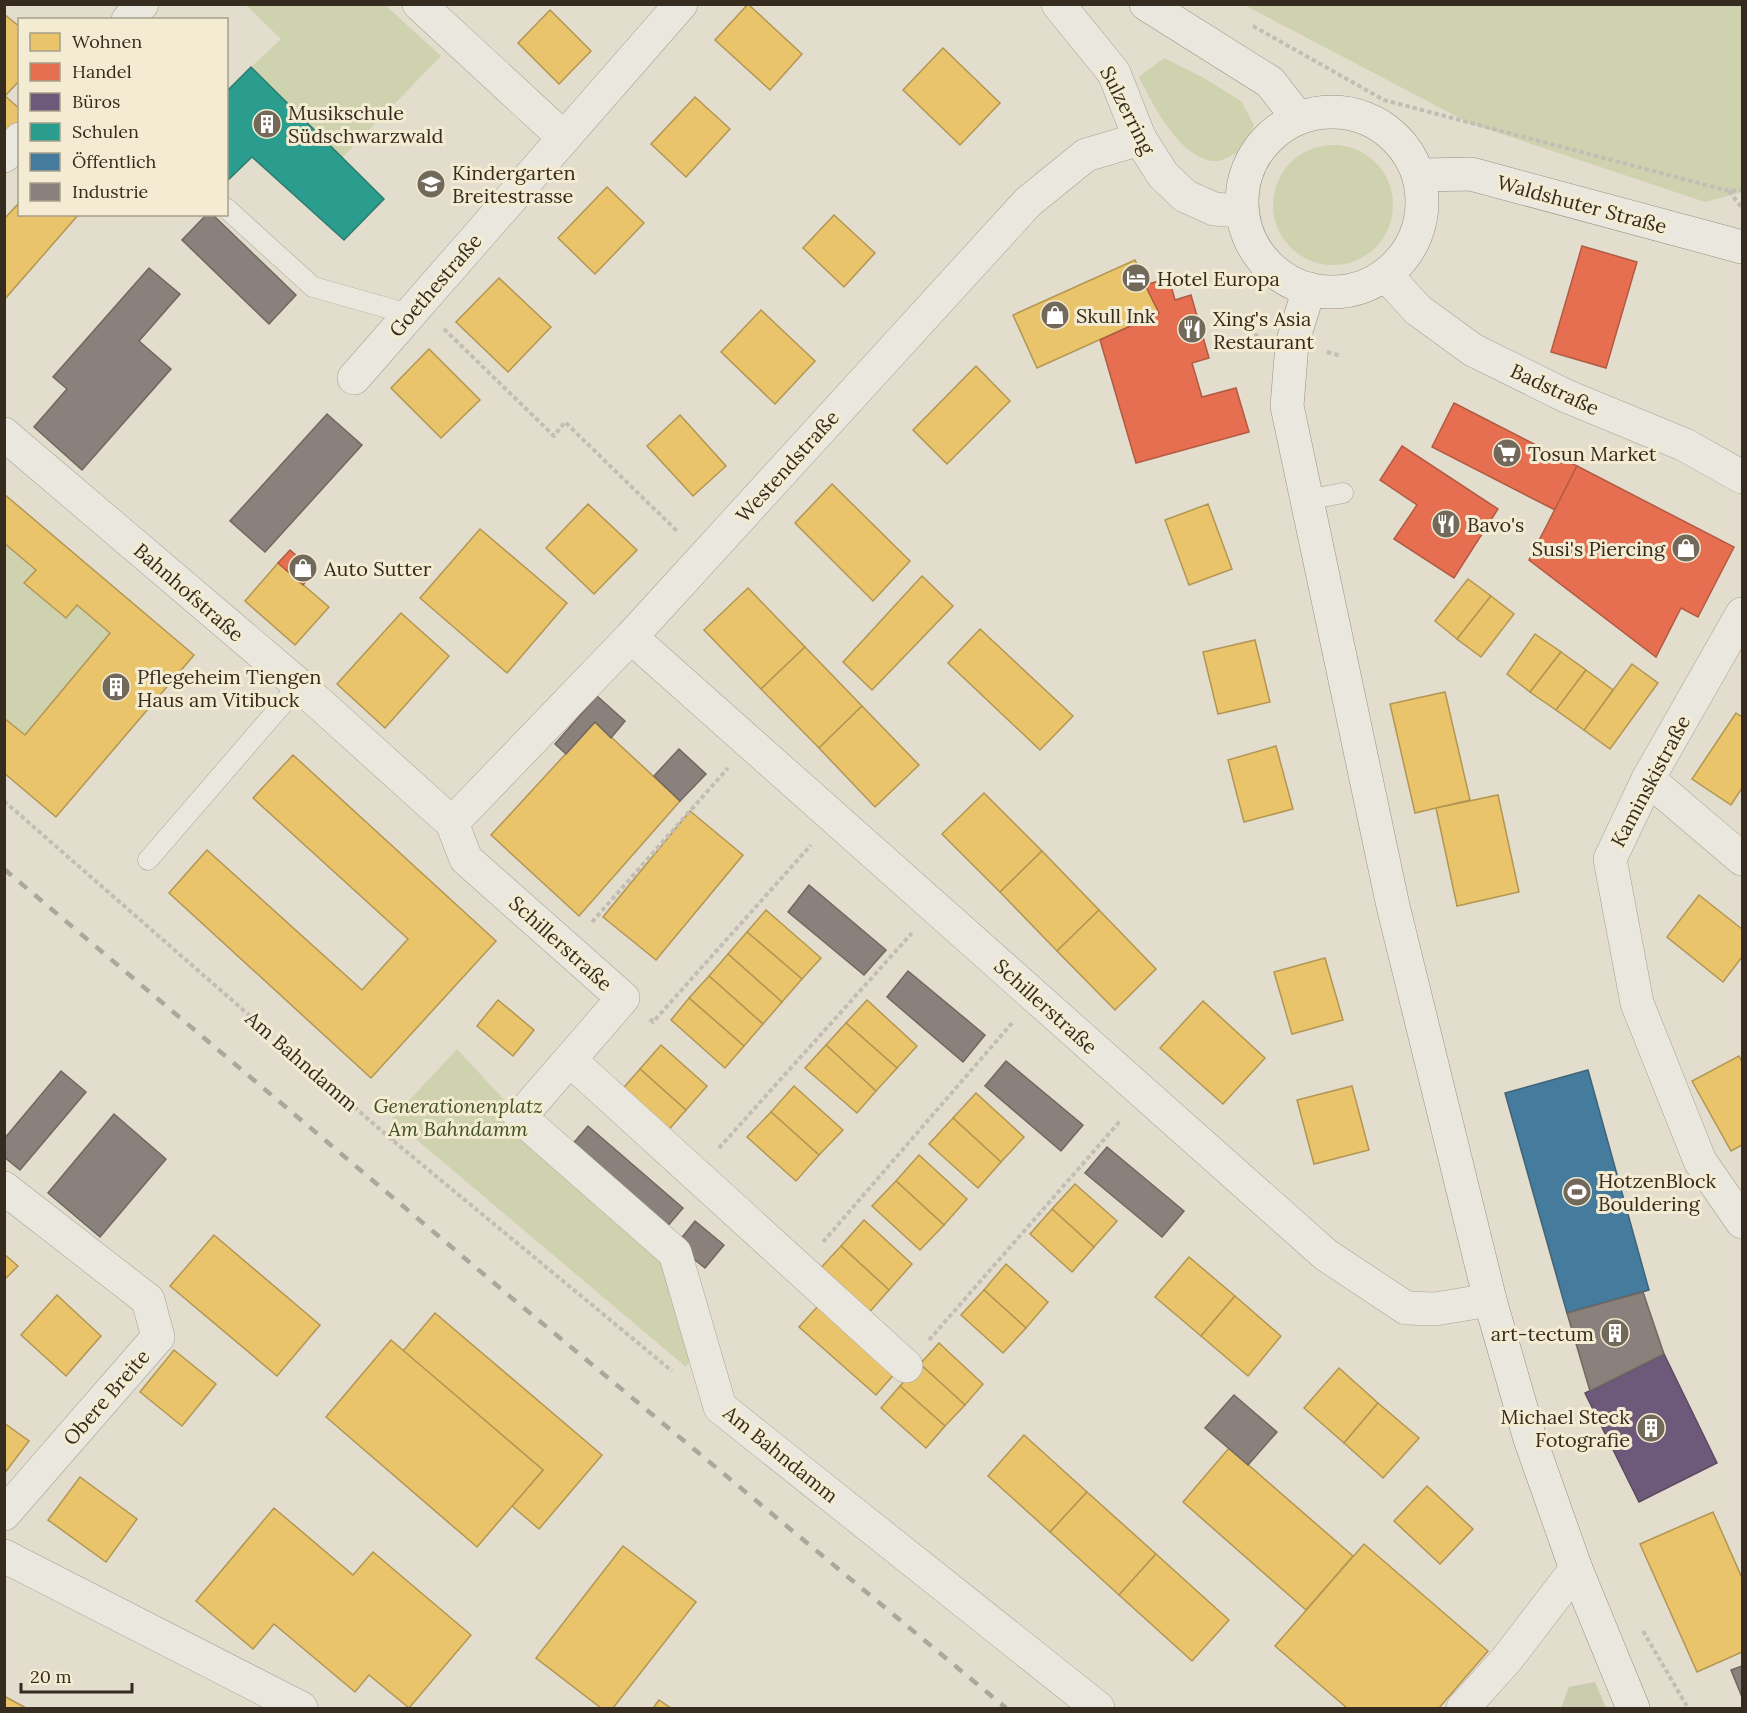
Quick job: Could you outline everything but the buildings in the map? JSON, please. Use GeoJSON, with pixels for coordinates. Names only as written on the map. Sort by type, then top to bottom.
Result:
{"type":"FeatureCollection","features":[{"type":"Feature","properties":{"kind":"street"},"geometry":{"type":"LineString","coordinates":[[419,4],[563,137]]}},
{"type":"Feature","properties":{"kind":"street","name":"Goethestraße"},"geometry":{"type":"LineString","coordinates":[[354,378],[681,4]]}},
{"type":"Feature","properties":{"kind":"street","name":"Sulzerring"},"geometry":{"type":"LineString","coordinates":[[1058,4],[1114,73],[1140,139],[1163,175],[1185,196],[1214,209],[1241,211]]}},
{"type":"Feature","properties":{"kind":"street"},"geometry":{"type":"LineString","coordinates":[[1159,14],[1270,82],[1298,118]]}},
{"type":"Feature","properties":{"kind":"street"},"geometry":{"type":"LineString","coordinates":[[1337,110],[1370,118],[1398,138],[1420,175],[1423,201],[1416,235],[1398,264],[1386,275],[1367,286],[1344,291],[1309,289],[1285,278],[1262,260],[1246,231],[1241,211],[1242,189],[1251,161],[1275,133],[1298,118],[1337,110]]}},
{"type":"Feature","properties":{"kind":"street","name":"Westendstraße"},"geometry":{"type":"LineString","coordinates":[[452,823],[631,637],[1028,202],[1086,155],[1140,139]]}},
{"type":"Feature","properties":{"kind":"street"},"geometry":{"type":"LineString","coordinates":[[4,156],[18,141]]}},
{"type":"Feature","properties":{"kind":"street","name":"Waldshuter Straße"},"geometry":{"type":"LineString","coordinates":[[1420,175],[1471,174],[1743,247]]}},
{"type":"Feature","properties":{"kind":"street","name":"Badstraße"},"geometry":{"type":"LineString","coordinates":[[1386,275],[1418,310],[1473,350],[1566,396],[1685,445],[1743,477]]}},
{"type":"Feature","properties":{"kind":"street"},"geometry":{"type":"LineString","coordinates":[[1309,289],[1292,344],[1287,406],[1393,906],[1490,1300],[1530,1439],[1576,1569],[1633,1708]]}},
{"type":"Feature","properties":{"kind":"street","name":"Bahnhofstraße"},"geometry":{"type":"LineString","coordinates":[[4,434],[299,686],[452,823]]}},
{"type":"Feature","properties":{"kind":"street","name":"Kaminskistraße"},"geometry":{"type":"LineString","coordinates":[[1743,614],[1648,779],[1610,859],[1637,1003],[1700,1161],[1743,1222]]}},
{"type":"Feature","properties":{"kind":"street","name":"Schillerstraße"},"geometry":{"type":"LineString","coordinates":[[631,637],[1326,1255],[1406,1308],[1435,1310],[1490,1300]]}},
{"type":"Feature","properties":{"kind":"street"},"geometry":{"type":"LineString","coordinates":[[1648,779],[1743,859]]}},
{"type":"Feature","properties":{"kind":"street","name":"Schillerstraße"},"geometry":{"type":"LineString","coordinates":[[452,823],[466,859],[623,998],[520,1117]]}},
{"type":"Feature","properties":{"kind":"street"},"geometry":{"type":"LineString","coordinates":[[570,1060],[694,1176],[906,1366]]}},
{"type":"Feature","properties":{"kind":"street","name":"Am Bahndamm"},"geometry":{"type":"LineString","coordinates":[[520,1117],[675,1254],[720,1407],[1098,1708]]}},
{"type":"Feature","properties":{"kind":"street","name":"Obere Breite"},"geometry":{"type":"LineString","coordinates":[[4,1188],[148,1300],[158,1337],[4,1514]]}},
{"type":"Feature","properties":{"kind":"street"},"geometry":{"type":"LineString","coordinates":[[4,1556],[301,1708]]}},
{"type":"Feature","properties":{"kind":"street"},"geometry":{"type":"LineString","coordinates":[[1463,1708],[1507,1659],[1576,1569]]}},
{"type":"Feature","properties":{"kind":"lane"},"geometry":{"type":"LineString","coordinates":[[228,210],[313,287],[414,309]]}},
{"type":"Feature","properties":{"kind":"lane"},"geometry":{"type":"LineString","coordinates":[[1307,500],[1343,493]]}},
{"type":"Feature","properties":{"kind":"lane"},"geometry":{"type":"LineString","coordinates":[[148,860],[299,686]]}},
{"type":"Feature","properties":{"kind":"path"},"geometry":{"type":"LineString","coordinates":[[1245,21],[1384,100],[1729,190],[1743,190]]}},
{"type":"Feature","properties":{"kind":"path"},"geometry":{"type":"LineString","coordinates":[[1729,190],[1743,209]]}},
{"type":"Feature","properties":{"kind":"path"},"geometry":{"type":"LineString","coordinates":[[414,309],[554,436],[565,422],[704,557]]}},
{"type":"Feature","properties":{"kind":"path"},"geometry":{"type":"LineString","coordinates":[[567,950],[750,743]]}},
{"type":"Feature","properties":{"kind":"path","name":"Am Bahndamm"},"geometry":{"type":"LineString","coordinates":[[4,801],[391,1139],[678,1376]]}},
{"type":"Feature","properties":{"kind":"path"},"geometry":{"type":"LineString","coordinates":[[623,998],[653,1022],[835,818]]}},
{"type":"Feature","properties":{"kind":"path"},"geometry":{"type":"LineString","coordinates":[[694,1176],[890,957]]}},
{"type":"Feature","properties":{"kind":"path"},"geometry":{"type":"LineString","coordinates":[[799,1270],[1035,996]]}},
{"type":"Feature","properties":{"kind":"path"},"geometry":{"type":"LineString","coordinates":[[906,1366],[1144,1093]]}},
{"type":"Feature","properties":{"kind":"path"},"geometry":{"type":"LineString","coordinates":[[391,1139],[520,1117]]}},
{"type":"Feature","properties":{"kind":"green space"},"geometry":{"type":"Polygon","coordinates":[[[1251,4],[1742,5],[1742,192],[1705,202],[1469,123],[1248,7],[1251,4]]]}},
{"type":"Feature","properties":{"kind":"green space"},"geometry":{"type":"Polygon","coordinates":[[[246,5],[385,5],[441,56],[342,158],[251,67],[281,39],[246,5]]]}},
{"type":"Feature","properties":{"kind":"green space"},"geometry":{"type":"Polygon","coordinates":[[[1164,58],[1202,77],[1241,101],[1254,125],[1243,149],[1218,161],[1205,159],[1192,153],[1181,143],[1152,102],[1139,77],[1164,58]]]}},
{"type":"Feature","properties":{"kind":"green space"},"geometry":{"type":"Polygon","coordinates":[[[1333,145],[1356,150],[1375,163],[1388,182],[1393,205],[1388,228],[1375,247],[1356,260],[1333,265],[1310,260],[1291,247],[1278,228],[1273,205],[1278,182],[1291,163],[1310,150],[1333,145]]]}},
{"type":"Feature","properties":{"kind":"green space"},"geometry":{"type":"Polygon","coordinates":[[[4,543],[36,570],[25,583],[66,618],[77,605],[110,633],[25,735],[5,718],[4,543]]]}},
{"type":"Feature","properties":{"kind":"green space","name":"Generationenplatz Am Bahndamm"},"geometry":{"type":"Polygon","coordinates":[[[457,1049],[520,1117],[675,1253],[701,1340],[686,1367],[392,1119],[457,1049]]]}},
{"type":"Feature","properties":{"kind":"green space"},"geometry":{"type":"Polygon","coordinates":[[[1595,1682],[1606,1708],[1561,1708],[1569,1687],[1595,1682]]]}},
{"type":"Feature","properties":{"kind":"railway"},"geometry":{"type":"LineString","coordinates":[[4,869],[513,1299],[1006,1708]]}},
{"type":"Feature","properties":{"kind":"place","name":"Musikschule Südschwarzwald"},"geometry":{"type":"Point","coordinates":[267,124]}},
{"type":"Feature","properties":{"kind":"place","name":"Kindergarten Breitestrasse"},"geometry":{"type":"Point","coordinates":[431,184]}},
{"type":"Feature","properties":{"kind":"place","name":"Hotel Europa"},"geometry":{"type":"Point","coordinates":[1136,278]}},
{"type":"Feature","properties":{"kind":"place","name":"Skull Ink"},"geometry":{"type":"Point","coordinates":[1055,315]}},
{"type":"Feature","properties":{"kind":"place","name":"Xing's Asia Restaurant"},"geometry":{"type":"Point","coordinates":[1192,329]}},
{"type":"Feature","properties":{"kind":"place","name":"Tosun Market"},"geometry":{"type":"Point","coordinates":[1507,453]}},
{"type":"Feature","properties":{"kind":"place","name":"Bavo's"},"geometry":{"type":"Point","coordinates":[1446,524]}},
{"type":"Feature","properties":{"kind":"place","name":"Susi's Piercing"},"geometry":{"type":"Point","coordinates":[1686,548]}},
{"type":"Feature","properties":{"kind":"place","name":"Auto Sutter"},"geometry":{"type":"Point","coordinates":[303,568]}},
{"type":"Feature","properties":{"kind":"place","name":"Pflegeheim Tiengen Haus am Vitibuck"},"geometry":{"type":"Point","coordinates":[116,687]}},
{"type":"Feature","properties":{"kind":"place","name":"HotzenBlock Bouldering"},"geometry":{"type":"Point","coordinates":[1577,1192]}},
{"type":"Feature","properties":{"kind":"place","name":"art-tectum"},"geometry":{"type":"Point","coordinates":[1615,1333]}},
{"type":"Feature","properties":{"kind":"place","name":"Michael Steck Fotografie"},"geometry":{"type":"Point","coordinates":[1651,1428]}}]}
